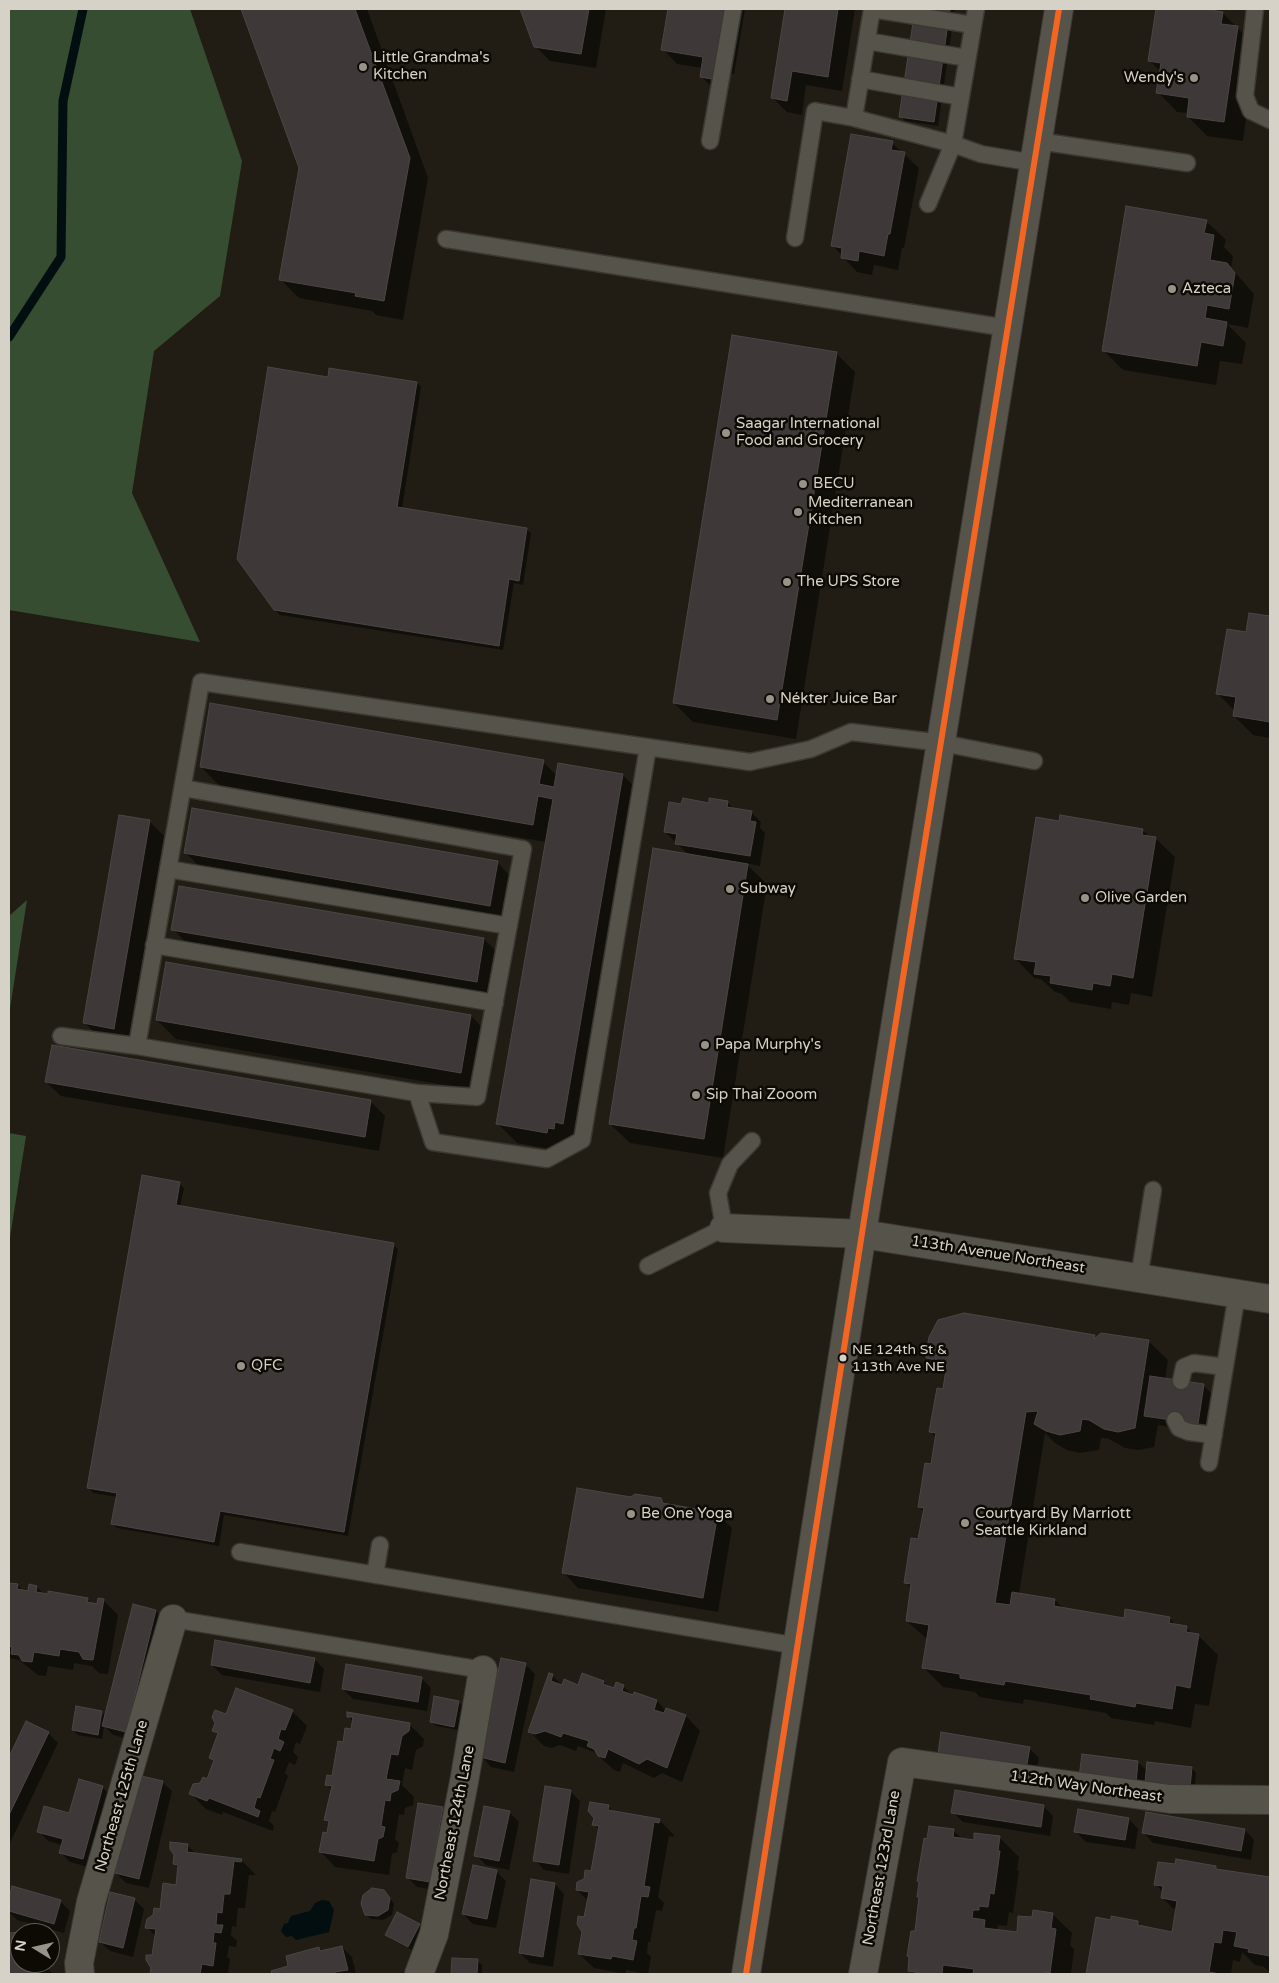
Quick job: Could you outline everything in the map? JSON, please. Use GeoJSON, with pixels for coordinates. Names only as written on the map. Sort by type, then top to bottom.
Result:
{"type":"FeatureCollection","features":[{"type":"Feature","properties":{"kind":"main road"},"geometry":{"type":"LineString","coordinates":[[746,1974],[862,1234],[1059,9]]}},
{"type":"Feature","properties":{"kind":"main road","name":"113th Avenue Northeast"},"geometry":{"type":"LineString","coordinates":[[724,1228],[862,1234],[1270,1299]]}},
{"type":"Feature","properties":{"kind":"main road","name":"Northeast 125th Lane"},"geometry":{"type":"LineString","coordinates":[[80,1974],[79,1963],[92,1902],[172,1619]]}},
{"type":"Feature","properties":{"kind":"main road","name":"Northeast 124th Lane"},"geometry":{"type":"LineString","coordinates":[[419,1974],[434,1934],[464,1782],[483,1670]]}},
{"type":"Feature","properties":{"kind":"main road","name":"112th Way Northeast"},"geometry":{"type":"LineString","coordinates":[[902,1762],[1170,1799],[1270,1800]]}},
{"type":"Feature","properties":{"kind":"main road","name":"Northeast 123rd Lane"},"geometry":{"type":"LineString","coordinates":[[863,1974],[902,1762]]}},
{"type":"Feature","properties":{"kind":"lane"},"geometry":{"type":"LineString","coordinates":[[710,141],[733,9]]}},
{"type":"Feature","properties":{"kind":"lane"},"geometry":{"type":"LineString","coordinates":[[854,118],[872,9],[973,25]]}},
{"type":"Feature","properties":{"kind":"lane"},"geometry":{"type":"LineString","coordinates":[[928,204],[953,144],[976,9]]}},
{"type":"Feature","properties":{"kind":"lane"},"geometry":{"type":"LineString","coordinates":[[1255,9],[1245,96],[1251,111],[1270,120]]}},
{"type":"Feature","properties":{"kind":"lane"},"geometry":{"type":"LineString","coordinates":[[867,41],[967,58]]}},
{"type":"Feature","properties":{"kind":"lane"},"geometry":{"type":"LineString","coordinates":[[860,80],[961,96]]}},
{"type":"Feature","properties":{"kind":"lane"},"geometry":{"type":"LineString","coordinates":[[795,238],[815,111],[854,118],[953,144],[981,154],[1036,152],[1187,163]]}},
{"type":"Feature","properties":{"kind":"lane"},"geometry":{"type":"LineString","coordinates":[[446,240],[520,250],[1007,328]]}},
{"type":"Feature","properties":{"kind":"lane"},"geometry":{"type":"LineString","coordinates":[[137,1046],[201,682],[750,762],[811,749],[851,732],[942,743],[1034,761]]}},
{"type":"Feature","properties":{"kind":"lane"},"geometry":{"type":"LineString","coordinates":[[417,1093],[433,1142],[548,1159],[582,1140],[648,748]]}},
{"type":"Feature","properties":{"kind":"lane"},"geometry":{"type":"LineString","coordinates":[[61,1036],[137,1046],[417,1093],[477,1097],[523,849],[183,788]]}},
{"type":"Feature","properties":{"kind":"lane"},"geometry":{"type":"LineString","coordinates":[[168,869],[509,926]]}},
{"type":"Feature","properties":{"kind":"lane"},"geometry":{"type":"LineString","coordinates":[[154,945],[495,1003]]}},
{"type":"Feature","properties":{"kind":"lane"},"geometry":{"type":"LineString","coordinates":[[648,1266],[724,1228],[718,1193],[730,1164],[752,1141]]}},
{"type":"Feature","properties":{"kind":"lane"},"geometry":{"type":"LineString","coordinates":[[1139,1278],[1153,1190]]}},
{"type":"Feature","properties":{"kind":"lane"},"geometry":{"type":"LineString","coordinates":[[1209,1463],[1237,1294]]}},
{"type":"Feature","properties":{"kind":"lane"},"geometry":{"type":"LineString","coordinates":[[1181,1381],[1184,1367],[1194,1363],[1225,1367]]}},
{"type":"Feature","properties":{"kind":"lane"},"geometry":{"type":"LineString","coordinates":[[1175,1420],[1179,1428],[1189,1432],[1214,1435]]}},
{"type":"Feature","properties":{"kind":"lane"},"geometry":{"type":"LineString","coordinates":[[375,1575],[380,1545]]}},
{"type":"Feature","properties":{"kind":"lane"},"geometry":{"type":"LineString","coordinates":[[240,1552],[798,1646]]}},
{"type":"Feature","properties":{"kind":"lane"},"geometry":{"type":"LineString","coordinates":[[172,1619],[483,1670]]}},
{"type":"Feature","properties":{"kind":"green space"},"geometry":{"type":"Polygon","coordinates":[[[9,9],[190,9],[242,161],[220,296],[154,351],[132,493],[200,642],[9,610],[9,9]]]}},
{"type":"Feature","properties":{"kind":"green space"},"geometry":{"type":"Polygon","coordinates":[[[27,900],[9,1015],[9,916],[27,900]]]}},
{"type":"Feature","properties":{"kind":"green space"},"geometry":{"type":"Polygon","coordinates":[[[9,1133],[26,1136],[9,1244],[9,1133]]]}},
{"type":"Feature","properties":{"kind":"shaded area"},"geometry":{"type":"Polygon","coordinates":[[[322,1900],[329,1901],[334,1910],[329,1932],[296,1940],[292,1936],[286,1937],[281,1931],[291,1916],[310,1911],[315,1903],[322,1900]]]}},
{"type":"Feature","properties":{"kind":"building"},"geometry":{"type":"Polygon","coordinates":[[[241,9],[355,9],[410,158],[384,301],[355,296],[356,293],[279,280],[299,168],[241,9]]]}},
{"type":"Feature","properties":{"kind":"building"},"geometry":{"type":"Polygon","coordinates":[[[520,9],[589,9],[581,54],[534,47],[520,9]]]}},
{"type":"Feature","properties":{"kind":"building"},"geometry":{"type":"Polygon","coordinates":[[[668,9],[728,9],[719,60],[715,59],[712,79],[700,77],[703,57],[661,50],[668,9]]]}},
{"type":"Feature","properties":{"kind":"building"},"geometry":{"type":"Polygon","coordinates":[[[785,9],[838,9],[828,77],[792,71],[787,101],[771,98],[785,9]]]}},
{"type":"Feature","properties":{"kind":"building"},"geometry":{"type":"Polygon","coordinates":[[[915,9],[950,9],[934,122],[899,117],[915,9]]]}},
{"type":"Feature","properties":{"kind":"building","name":"Wendy's"},"geometry":{"type":"Polygon","coordinates":[[[1156,9],[1204,9],[1223,12],[1221,24],[1238,26],[1224,122],[1187,117],[1189,98],[1156,93],[1161,63],[1148,61],[1156,9]]]}},
{"type":"Feature","properties":{"kind":"building"},"geometry":{"type":"Polygon","coordinates":[[[851,134],[893,141],[891,150],[905,152],[890,234],[888,234],[884,256],[859,251],[858,261],[841,258],[842,248],[831,246],[851,134]]]}},
{"type":"Feature","properties":{"kind":"building","name":"Azteca"},"geometry":{"type":"Polygon","coordinates":[[[1126,206],[1207,220],[1204,233],[1214,235],[1210,260],[1227,263],[1235,273],[1229,309],[1207,305],[1205,318],[1227,322],[1223,346],[1201,342],[1197,366],[1102,351],[1126,206]]]}},
{"type":"Feature","properties":{"kind":"building"},"geometry":{"type":"Polygon","coordinates":[[[732,335],[837,352],[777,720],[673,703],[732,335]]]}},
{"type":"Feature","properties":{"kind":"building"},"geometry":{"type":"Polygon","coordinates":[[[268,367],[328,377],[329,368],[417,382],[397,507],[527,528],[519,581],[509,579],[499,646],[274,610],[237,559],[268,367]]]}},
{"type":"Feature","properties":{"kind":"building"},"geometry":{"type":"Polygon","coordinates":[[[1249,613],[1270,616],[1270,722],[1233,716],[1236,697],[1216,694],[1227,629],[1246,632],[1249,613]]]}},
{"type":"Feature","properties":{"kind":"building"},"geometry":{"type":"Polygon","coordinates":[[[210,703],[544,760],[539,784],[554,787],[558,763],[623,774],[563,1124],[555,1122],[554,1129],[548,1128],[547,1133],[496,1124],[553,799],[538,796],[533,825],[200,767],[210,703]]]}},
{"type":"Feature","properties":{"kind":"building"},"geometry":{"type":"Polygon","coordinates":[[[683,798],[709,803],[709,798],[728,801],[727,807],[752,811],[750,821],[756,822],[750,856],[675,844],[677,834],[664,832],[669,802],[681,804],[683,798]]]}},
{"type":"Feature","properties":{"kind":"building"},"geometry":{"type":"Polygon","coordinates":[[[192,808],[498,861],[490,906],[184,853],[192,808]]]}},
{"type":"Feature","properties":{"kind":"building"},"geometry":{"type":"Polygon","coordinates":[[[119,815],[150,820],[114,1029],[83,1023],[119,815]]]}},
{"type":"Feature","properties":{"kind":"building","name":"Olive Garden"},"geometry":{"type":"Polygon","coordinates":[[[1060,815],[1143,829],[1142,835],[1156,837],[1133,978],[1112,974],[1110,986],[1093,983],[1092,990],[1050,983],[1051,976],[1034,974],[1036,962],[1014,959],[1036,817],[1059,821],[1060,815]]]}},
{"type":"Feature","properties":{"kind":"building"},"geometry":{"type":"Polygon","coordinates":[[[653,848],[748,864],[704,1139],[609,1124],[653,848]]]}},
{"type":"Feature","properties":{"kind":"building"},"geometry":{"type":"Polygon","coordinates":[[[179,886],[484,938],[477,982],[171,930],[179,886]]]}},
{"type":"Feature","properties":{"kind":"building"},"geometry":{"type":"Polygon","coordinates":[[[166,962],[471,1015],[461,1073],[156,1020],[166,962]]]}},
{"type":"Feature","properties":{"kind":"building"},"geometry":{"type":"Polygon","coordinates":[[[52,1045],[371,1100],[365,1137],[45,1082],[52,1045]]]}},
{"type":"Feature","properties":{"kind":"building","name":"QFC"},"geometry":{"type":"Polygon","coordinates":[[[142,1175],[180,1182],[176,1205],[394,1243],[344,1532],[220,1511],[214,1542],[111,1524],[117,1493],[87,1488],[142,1175]]]}},
{"type":"Feature","properties":{"kind":"building","name":"Courtyard By Marriott Seattle Kirkland"},"geometry":{"type":"Polygon","coordinates":[[[964,1313],[1095,1335],[1094,1339],[1101,1333],[1149,1340],[1135,1428],[1118,1432],[1104,1429],[1089,1420],[1082,1419],[1080,1431],[1060,1435],[1046,1431],[1034,1424],[1038,1411],[1026,1412],[995,1603],[1010,1605],[1012,1592],[1055,1599],[1054,1606],[1124,1618],[1125,1609],[1170,1617],[1169,1623],[1187,1626],[1186,1632],[1199,1634],[1190,1688],[1176,1685],[1172,1709],[1136,1703],[1135,1707],[1090,1699],[1091,1695],[1005,1681],[1004,1685],[960,1678],[960,1674],[922,1668],[929,1625],[906,1621],[911,1584],[904,1583],[911,1538],[918,1539],[924,1508],[918,1507],[925,1463],[931,1464],[936,1433],[929,1432],[937,1388],[943,1389],[947,1362],[926,1358],[926,1353],[929,1337],[938,1320],[964,1313]]]}},
{"type":"Feature","properties":{"kind":"building"},"geometry":{"type":"Polygon","coordinates":[[[1150,1376],[1204,1384],[1198,1424],[1144,1416],[1150,1376]]]}},
{"type":"Feature","properties":{"kind":"building"},"geometry":{"type":"Polygon","coordinates":[[[577,1488],[631,1497],[635,1494],[661,1498],[663,1503],[718,1513],[703,1598],[562,1573],[577,1488]]]}},
{"type":"Feature","properties":{"kind":"building"},"geometry":{"type":"Polygon","coordinates":[[[9,1583],[18,1584],[17,1589],[28,1591],[29,1584],[37,1586],[36,1592],[48,1594],[48,1591],[88,1598],[87,1602],[97,1604],[98,1598],[104,1599],[93,1660],[83,1659],[79,1652],[60,1649],[59,1656],[34,1652],[32,1662],[22,1661],[19,1655],[11,1654],[12,1647],[9,1646],[9,1583]]]}},
{"type":"Feature","properties":{"kind":"building"},"geometry":{"type":"Polygon","coordinates":[[[133,1604],[156,1610],[126,1732],[102,1726],[133,1604]]]}},
{"type":"Feature","properties":{"kind":"building"},"geometry":{"type":"Polygon","coordinates":[[[215,1640],[315,1658],[310,1683],[211,1665],[215,1640]]]}},
{"type":"Feature","properties":{"kind":"building"},"geometry":{"type":"Polygon","coordinates":[[[501,1658],[526,1663],[505,1763],[480,1757],[501,1658]]]}},
{"type":"Feature","properties":{"kind":"building"},"geometry":{"type":"Polygon","coordinates":[[[346,1664],[422,1677],[418,1702],[342,1689],[346,1664]]]}},
{"type":"Feature","properties":{"kind":"building"},"geometry":{"type":"Polygon","coordinates":[[[549,1673],[553,1674],[551,1681],[562,1685],[564,1679],[578,1685],[582,1673],[604,1681],[603,1684],[614,1688],[616,1682],[624,1685],[622,1691],[633,1695],[634,1692],[657,1700],[654,1710],[664,1713],[666,1708],[686,1715],[667,1768],[647,1759],[639,1764],[608,1749],[605,1758],[598,1756],[594,1749],[587,1746],[589,1741],[563,1733],[561,1737],[545,1731],[535,1734],[528,1732],[549,1673]]]}},
{"type":"Feature","properties":{"kind":"building"},"geometry":{"type":"Polygon","coordinates":[[[236,1688],[293,1710],[285,1730],[281,1729],[278,1739],[284,1742],[280,1751],[274,1748],[270,1759],[274,1760],[260,1798],[257,1797],[254,1808],[260,1811],[258,1817],[209,1798],[207,1801],[189,1794],[193,1784],[200,1783],[203,1777],[207,1779],[214,1760],[209,1758],[218,1733],[212,1731],[215,1723],[212,1717],[215,1710],[226,1714],[236,1688]]]}},
{"type":"Feature","properties":{"kind":"building"},"geometry":{"type":"Polygon","coordinates":[[[434,1696],[459,1701],[454,1727],[430,1722],[434,1696]]]}},
{"type":"Feature","properties":{"kind":"building"},"geometry":{"type":"Polygon","coordinates":[[[76,1706],[102,1711],[98,1735],[72,1730],[76,1706]]]}},
{"type":"Feature","properties":{"kind":"building"},"geometry":{"type":"Polygon","coordinates":[[[347,1712],[410,1723],[409,1731],[402,1736],[398,1755],[391,1754],[386,1779],[400,1781],[398,1790],[391,1793],[390,1801],[385,1800],[381,1826],[385,1827],[383,1837],[378,1839],[374,1861],[319,1852],[323,1832],[327,1833],[329,1821],[324,1820],[332,1786],[325,1785],[327,1775],[332,1776],[338,1741],[343,1742],[345,1728],[351,1729],[353,1717],[347,1717],[347,1712]]]}},
{"type":"Feature","properties":{"kind":"building"},"geometry":{"type":"Polygon","coordinates":[[[26,1721],[49,1732],[9,1815],[9,1757],[26,1721]]]}},
{"type":"Feature","properties":{"kind":"building"},"geometry":{"type":"Polygon","coordinates":[[[941,1732],[1030,1747],[1026,1769],[938,1754],[941,1732]]]}},
{"type":"Feature","properties":{"kind":"building"},"geometry":{"type":"Polygon","coordinates":[[[1082,1754],[1138,1761],[1136,1783],[1079,1777],[1082,1754]]]}},
{"type":"Feature","properties":{"kind":"building"},"geometry":{"type":"Polygon","coordinates":[[[1147,1762],[1192,1767],[1190,1788],[1145,1783],[1147,1762]]]}},
{"type":"Feature","properties":{"kind":"building"},"geometry":{"type":"Polygon","coordinates":[[[137,1775],[163,1781],[139,1879],[115,1873],[137,1775]]]}},
{"type":"Feature","properties":{"kind":"building"},"geometry":{"type":"Polygon","coordinates":[[[79,1779],[103,1786],[83,1859],[59,1853],[63,1839],[37,1832],[44,1806],[69,1813],[79,1779]]]}},
{"type":"Feature","properties":{"kind":"building"},"geometry":{"type":"Polygon","coordinates":[[[545,1786],[571,1790],[559,1865],[533,1861],[545,1786]]]}},
{"type":"Feature","properties":{"kind":"building"},"geometry":{"type":"Polygon","coordinates":[[[955,1790],[1044,1805],[1041,1827],[951,1813],[955,1790]]]}},
{"type":"Feature","properties":{"kind":"building"},"geometry":{"type":"Polygon","coordinates":[[[590,1802],[609,1805],[608,1810],[660,1819],[659,1823],[654,1822],[644,1886],[650,1887],[648,1897],[641,1896],[636,1928],[634,1928],[632,1940],[637,1941],[633,1960],[612,1956],[611,1959],[578,1954],[582,1932],[577,1924],[578,1916],[584,1917],[589,1892],[576,1890],[577,1882],[584,1879],[585,1870],[591,1871],[599,1826],[592,1825],[594,1818],[588,1811],[590,1802]]]}},
{"type":"Feature","properties":{"kind":"building"},"geometry":{"type":"Polygon","coordinates":[[[418,1803],[443,1807],[430,1882],[406,1878],[418,1803]]]}},
{"type":"Feature","properties":{"kind":"building"},"geometry":{"type":"Polygon","coordinates":[[[484,1806],[510,1811],[499,1861],[474,1856],[484,1806]]]}},
{"type":"Feature","properties":{"kind":"building"},"geometry":{"type":"Polygon","coordinates":[[[1078,1809],[1129,1818],[1125,1840],[1074,1832],[1078,1809]]]}},
{"type":"Feature","properties":{"kind":"building"},"geometry":{"type":"Polygon","coordinates":[[[1146,1812],[1245,1829],[1241,1851],[1142,1833],[1146,1812]]]}},
{"type":"Feature","properties":{"kind":"building"},"geometry":{"type":"Polygon","coordinates":[[[929,1826],[954,1829],[953,1837],[974,1840],[974,1833],[1000,1836],[998,1851],[1000,1851],[994,1894],[990,1893],[988,1907],[979,1906],[979,1910],[973,1910],[972,1918],[985,1920],[984,1928],[1017,1932],[1018,1916],[1032,1917],[1033,1910],[1053,1913],[1051,1928],[1056,1929],[1050,1973],[975,1974],[973,1973],[974,1969],[943,1965],[942,1974],[908,1971],[909,1957],[907,1956],[911,1931],[915,1931],[919,1897],[917,1897],[919,1882],[917,1881],[924,1838],[927,1839],[929,1826]]]}},
{"type":"Feature","properties":{"kind":"building"},"geometry":{"type":"Polygon","coordinates":[[[170,1842],[188,1844],[187,1852],[242,1859],[241,1862],[234,1861],[230,1894],[224,1894],[222,1913],[217,1912],[216,1925],[223,1925],[221,1933],[214,1932],[213,1943],[216,1943],[213,1966],[202,1964],[200,1974],[150,1974],[151,1968],[146,1960],[146,1955],[152,1955],[156,1929],[145,1928],[147,1919],[153,1915],[154,1908],[160,1909],[163,1883],[176,1885],[178,1865],[173,1864],[174,1855],[170,1849],[170,1842]]]}},
{"type":"Feature","properties":{"kind":"building"},"geometry":{"type":"Polygon","coordinates":[[[1176,1859],[1216,1866],[1216,1869],[1270,1877],[1270,1956],[1248,1952],[1249,1949],[1234,1946],[1237,1932],[1223,1930],[1221,1943],[1214,1942],[1209,1972],[1220,1974],[1086,1974],[1096,1917],[1111,1920],[1111,1916],[1138,1921],[1138,1925],[1172,1932],[1177,1901],[1161,1898],[1163,1886],[1154,1885],[1158,1862],[1175,1864],[1176,1859]]]}},
{"type":"Feature","properties":{"kind":"building"},"geometry":{"type":"Polygon","coordinates":[[[473,1865],[497,1870],[487,1919],[462,1914],[473,1865]]]}},
{"type":"Feature","properties":{"kind":"building"},"geometry":{"type":"Polygon","coordinates":[[[531,1879],[555,1883],[543,1957],[519,1953],[531,1879]]]}},
{"type":"Feature","properties":{"kind":"building"},"geometry":{"type":"Polygon","coordinates":[[[12,1886],[61,1900],[54,1923],[51,1923],[9,1911],[12,1886]]]}},
{"type":"Feature","properties":{"kind":"building"},"geometry":{"type":"Polygon","coordinates":[[[372,1888],[384,1890],[390,1898],[388,1910],[378,1916],[365,1915],[361,1904],[363,1895],[372,1888]]]}},
{"type":"Feature","properties":{"kind":"building"},"geometry":{"type":"Polygon","coordinates":[[[110,1892],[135,1898],[123,1948],[99,1942],[110,1892]]]}},
{"type":"Feature","properties":{"kind":"building"},"geometry":{"type":"Polygon","coordinates":[[[397,1912],[420,1924],[408,1947],[385,1935],[397,1912]]]}},
{"type":"Feature","properties":{"kind":"building"},"geometry":{"type":"Polygon","coordinates":[[[9,1933],[10,1973],[32,1974],[9,1974],[9,1933]]]}},
{"type":"Feature","properties":{"kind":"building"},"geometry":{"type":"Polygon","coordinates":[[[342,1946],[348,1970],[335,1972],[335,1974],[272,1974],[271,1971],[288,1966],[286,1956],[319,1947],[320,1951],[342,1946]]]}},
{"type":"Feature","properties":{"kind":"building"},"geometry":{"type":"Polygon","coordinates":[[[452,1958],[478,1959],[477,1974],[451,1974],[452,1958]]]}},
{"type":"Feature","properties":{"kind":"waterway"},"geometry":{"type":"LineString","coordinates":[[9,337],[61,257],[63,101],[83,9]]}},
{"type":"Feature","properties":{"kind":"transit line"},"geometry":{"type":"LineString","coordinates":[[746,1974],[868,1195],[1059,9]]}},
{"type":"Feature","properties":{"kind":"place","name":"Little Grandma's Kitchen"},"geometry":{"type":"Point","coordinates":[363,67]}},
{"type":"Feature","properties":{"kind":"place","name":"Wendy's"},"geometry":{"type":"Point","coordinates":[1194,78]}},
{"type":"Feature","properties":{"kind":"place","name":"Azteca"},"geometry":{"type":"Point","coordinates":[1172,289]}},
{"type":"Feature","properties":{"kind":"place","name":"Saagar International Food and Grocery"},"geometry":{"type":"Point","coordinates":[726,433]}},
{"type":"Feature","properties":{"kind":"place","name":"BECU"},"geometry":{"type":"Point","coordinates":[803,484]}},
{"type":"Feature","properties":{"kind":"place","name":"Mediterranean Kitchen"},"geometry":{"type":"Point","coordinates":[798,512]}},
{"type":"Feature","properties":{"kind":"place","name":"The UPS Store"},"geometry":{"type":"Point","coordinates":[787,582]}},
{"type":"Feature","properties":{"kind":"place","name":"Nékter Juice Bar"},"geometry":{"type":"Point","coordinates":[770,699]}},
{"type":"Feature","properties":{"kind":"place","name":"Subway"},"geometry":{"type":"Point","coordinates":[730,889]}},
{"type":"Feature","properties":{"kind":"place","name":"Olive Garden"},"geometry":{"type":"Point","coordinates":[1085,898]}},
{"type":"Feature","properties":{"kind":"place","name":"Papa Murphy's"},"geometry":{"type":"Point","coordinates":[705,1045]}},
{"type":"Feature","properties":{"kind":"place","name":"Sip Thai Zooom"},"geometry":{"type":"Point","coordinates":[696,1095]}},
{"type":"Feature","properties":{"kind":"place","name":"NE 124th St & 113th Ave NE"},"geometry":{"type":"Point","coordinates":[843,1358]}},
{"type":"Feature","properties":{"kind":"place","name":"QFC"},"geometry":{"type":"Point","coordinates":[241,1366]}},
{"type":"Feature","properties":{"kind":"place","name":"Be One Yoga"},"geometry":{"type":"Point","coordinates":[631,1514]}},
{"type":"Feature","properties":{"kind":"place","name":"Courtyard By Marriott Seattle Kirkland"},"geometry":{"type":"Point","coordinates":[965,1523]}}]}
